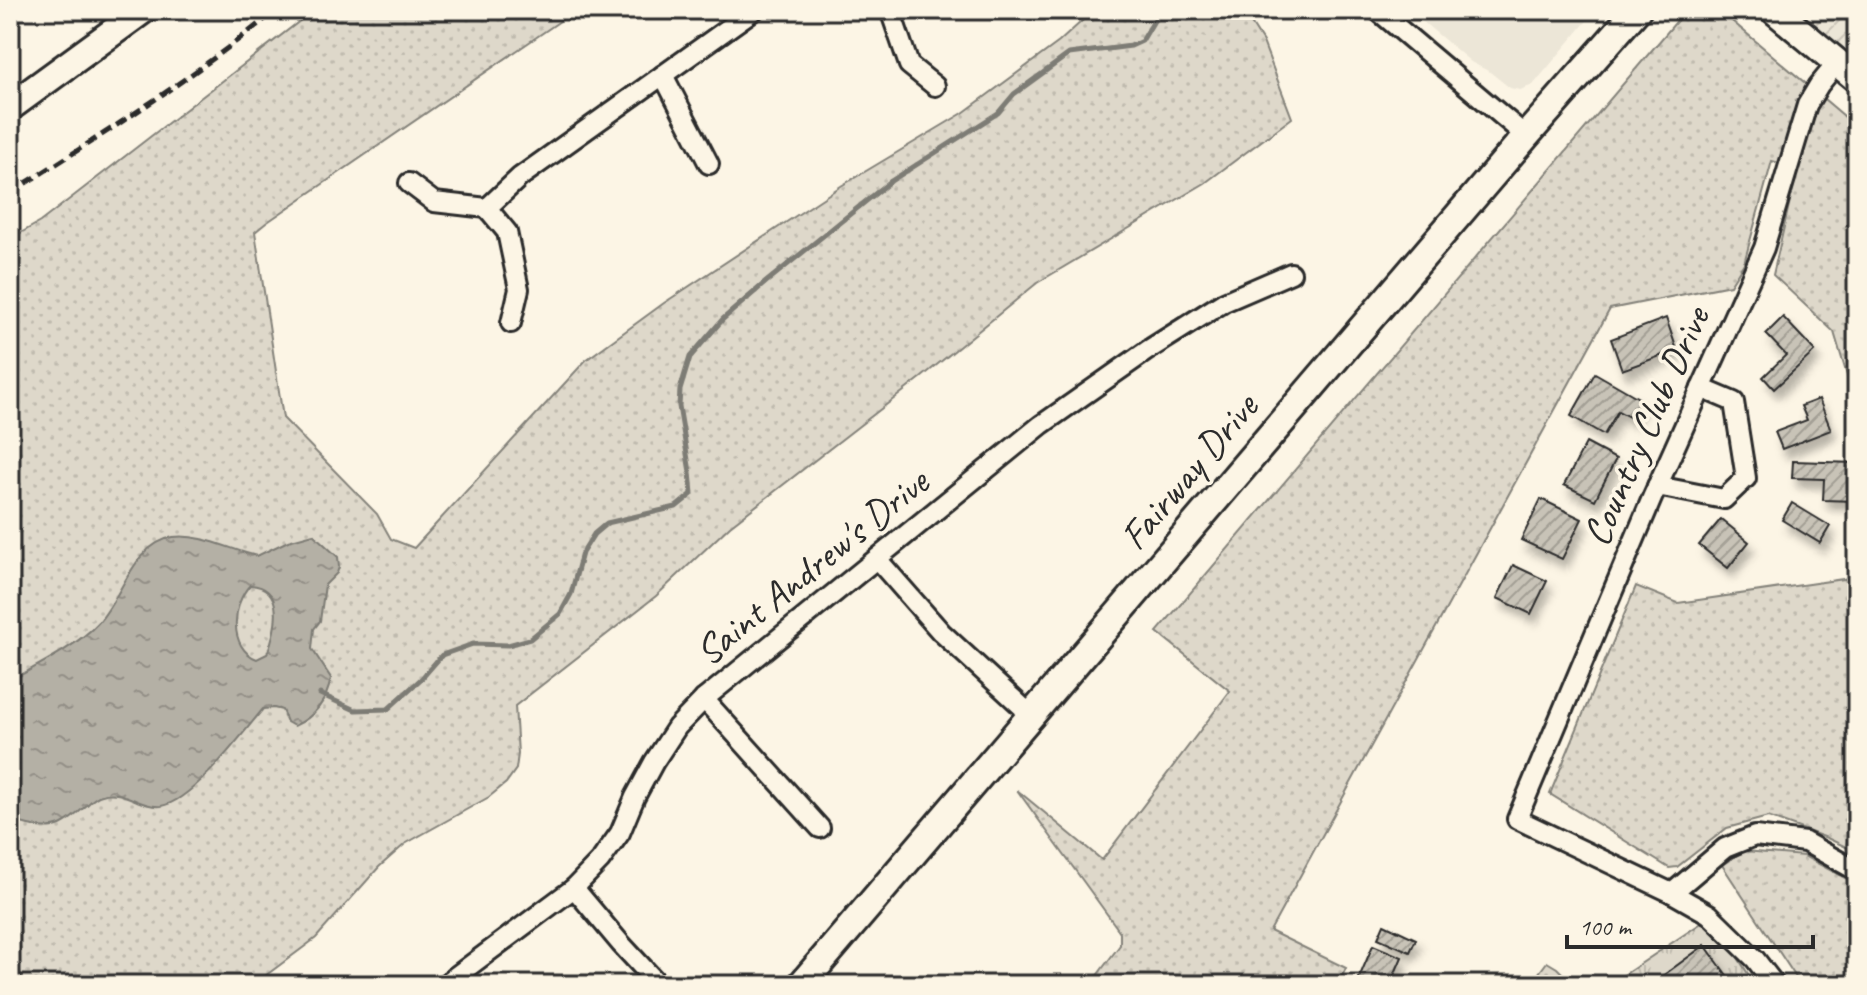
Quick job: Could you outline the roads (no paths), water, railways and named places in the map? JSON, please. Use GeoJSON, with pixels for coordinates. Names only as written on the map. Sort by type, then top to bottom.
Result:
{"type":"FeatureCollection","features":[{"type":"Feature","properties":{"kind":"main road"},"geometry":{"type":"LineString","coordinates":[[10,107],[143,10]]}},
{"type":"Feature","properties":{"kind":"main road","name":"Fairway Drive"},"geometry":{"type":"LineString","coordinates":[[801,985],[1637,10]]}},
{"type":"Feature","properties":{"kind":"main road"},"geometry":{"type":"LineString","coordinates":[[1774,10],[1847,71]]}},
{"type":"Feature","properties":{"kind":"street"},"geometry":{"type":"LineString","coordinates":[[487,208],[520,177],[754,10]]}},
{"type":"Feature","properties":{"kind":"street"},"geometry":{"type":"LineString","coordinates":[[890,10],[909,65],[935,86]]}},
{"type":"Feature","properties":{"kind":"street"},"geometry":{"type":"LineString","coordinates":[[1377,10],[1526,136]]}},
{"type":"Feature","properties":{"kind":"street","name":"Country Club Drive"},"geometry":{"type":"LineString","coordinates":[[1672,893],[1517,819],[1657,486],[1764,248],[1807,105],[1819,85],[1847,71]]}},
{"type":"Feature","properties":{"kind":"street"},"geometry":{"type":"LineString","coordinates":[[663,75],[709,164]]}},
{"type":"Feature","properties":{"kind":"street"},"geometry":{"type":"LineString","coordinates":[[409,183],[434,202],[487,208],[507,232],[519,289],[511,323]]}},
{"type":"Feature","properties":{"kind":"street","name":"Saint Andrew's Drive"},"geometry":{"type":"LineString","coordinates":[[444,985],[574,888],[600,861],[620,833],[654,762],[677,727],[704,699],[1041,425],[1148,350],[1224,302],[1291,273]]}},
{"type":"Feature","properties":{"kind":"street"},"geometry":{"type":"LineString","coordinates":[[1657,486],[1724,499],[1746,478],[1734,402],[1701,388]]}},
{"type":"Feature","properties":{"kind":"street"},"geometry":{"type":"LineString","coordinates":[[877,559],[941,632],[1032,716]]}},
{"type":"Feature","properties":{"kind":"street"},"geometry":{"type":"LineString","coordinates":[[704,699],[820,828]]}},
{"type":"Feature","properties":{"kind":"street"},"geometry":{"type":"LineString","coordinates":[[1775,985],[1755,959],[1709,914],[1672,893],[1725,848],[1755,836],[1805,842],[1857,871]]}},
{"type":"Feature","properties":{"kind":"street"},"geometry":{"type":"LineString","coordinates":[[574,888],[659,985]]}},
{"type":"Feature","properties":{"kind":"water"},"geometry":{"type":"Polygon","coordinates":[[[313,534],[338,557],[337,573],[325,585],[320,621],[314,629],[312,649],[331,678],[326,694],[314,713],[294,726],[287,722],[282,710],[263,709],[202,780],[173,802],[153,806],[110,794],[96,798],[69,820],[50,828],[10,818],[10,681],[89,632],[107,612],[138,560],[159,542],[173,537],[194,537],[257,556],[288,541],[313,534]],[[250,585],[244,593],[239,603],[236,625],[241,645],[257,659],[267,654],[276,611],[270,593],[250,585]]]}},
{"type":"Feature","properties":{"kind":"waterway"},"geometry":{"type":"LineString","coordinates":[[320,694],[355,710],[388,709],[442,655],[473,644],[508,645],[530,639],[560,614],[571,594],[582,553],[594,534],[607,523],[676,507],[692,494],[679,406],[680,390],[690,357],[723,319],[891,181],[998,113],[1014,94],[1069,54],[1131,46],[1142,41],[1158,10]]}},
{"type":"Feature","properties":{"kind":"waterway"},"geometry":{"type":"LineString","coordinates":[[10,955],[24,985]]}},
{"type":"Feature","properties":{"kind":"railway"},"geometry":{"type":"LineString","coordinates":[[10,193],[179,83],[276,10]]}}]}
